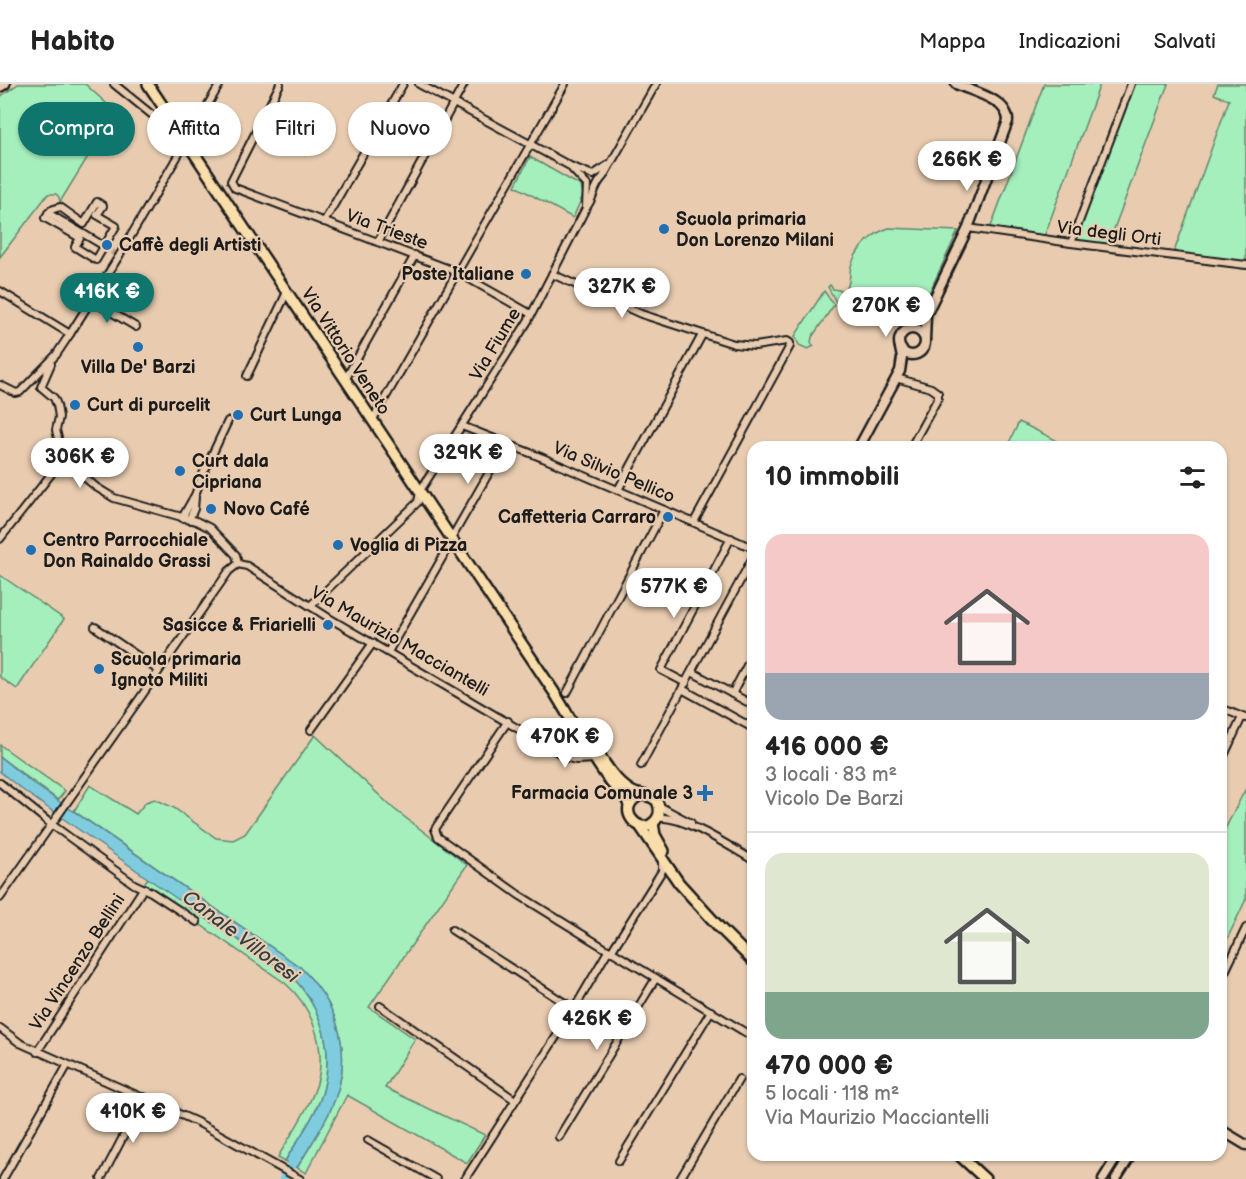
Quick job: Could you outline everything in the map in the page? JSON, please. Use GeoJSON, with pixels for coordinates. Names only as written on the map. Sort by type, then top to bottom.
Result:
{"type":"FeatureCollection","features":[{"type":"Feature","properties":{"kind":"main road","name":"Via Vittorio Veneto"},"geometry":{"type":"LineString","coordinates":[[148,84],[160,102]]}},
{"type":"Feature","properties":{"kind":"main road","name":"Via Vittorio Veneto"},"geometry":{"type":"LineString","coordinates":[[196,156],[557,696],[617,779],[631,792],[641,795]]}},
{"type":"Feature","properties":{"kind":"main road","name":"Via Vittorio Veneto"},"geometry":{"type":"LineString","coordinates":[[557,696],[594,759],[612,784],[626,797],[629,805]]}},
{"type":"Feature","properties":{"kind":"main road"},"geometry":{"type":"LineString","coordinates":[[696,901],[655,835],[659,806],[650,796],[641,795],[632,800],[629,805],[629,816],[640,826],[679,883],[720,928],[747,955]]}},
{"type":"Feature","properties":{"kind":"main road"},"geometry":{"type":"LineString","coordinates":[[640,826],[656,820]]}},
{"type":"Feature","properties":{"kind":"main road"},"geometry":{"type":"LineString","coordinates":[[968,1161],[985,1179]]}},
{"type":"Feature","properties":{"kind":"street"},"geometry":{"type":"LineString","coordinates":[[0,87],[4,84]]}},
{"type":"Feature","properties":{"kind":"street"},"geometry":{"type":"LineString","coordinates":[[114,84],[147,111]]}},
{"type":"Feature","properties":{"kind":"street"},"geometry":{"type":"LineString","coordinates":[[209,102],[220,84]]}},
{"type":"Feature","properties":{"kind":"street","name":"Via Trieste"},"geometry":{"type":"LineString","coordinates":[[280,84],[231,181],[235,188],[457,272],[531,314]]}},
{"type":"Feature","properties":{"kind":"street"},"geometry":{"type":"LineString","coordinates":[[324,222],[403,84]]}},
{"type":"Feature","properties":{"kind":"street"},"geometry":{"type":"LineString","coordinates":[[419,84],[530,145],[592,175],[597,180],[596,184],[591,187],[570,166]]}},
{"type":"Feature","properties":{"kind":"street"},"geometry":{"type":"LineString","coordinates":[[378,242],[464,84]]}},
{"type":"Feature","properties":{"kind":"street"},"geometry":{"type":"LineString","coordinates":[[372,421],[565,84]]}},
{"type":"Feature","properties":{"kind":"street","name":"Via Fiume"},"geometry":{"type":"LineString","coordinates":[[310,606],[415,506],[420,491],[531,314],[586,208],[592,201],[596,184],[603,177],[656,84]]}},
{"type":"Feature","properties":{"kind":"street"},"geometry":{"type":"LineString","coordinates":[[898,374],[923,349],[926,315],[968,228],[1008,121],[1008,114],[999,104],[956,84]]}},
{"type":"Feature","properties":{"kind":"street"},"geometry":{"type":"LineString","coordinates":[[1071,243],[1131,84]]}},
{"type":"Feature","properties":{"kind":"street"},"geometry":{"type":"LineString","coordinates":[[0,898],[158,670],[229,571],[238,564],[236,555],[218,535],[202,523],[114,498],[62,462],[56,430],[59,417],[57,405],[54,398],[41,387],[56,355],[177,156]]}},
{"type":"Feature","properties":{"kind":"street","name":"Via Fiume"},"geometry":{"type":"LineString","coordinates":[[586,208],[587,177],[609,165]]}},
{"type":"Feature","properties":{"kind":"street"},"geometry":{"type":"LineString","coordinates":[[97,202],[103,206],[97,215],[116,226],[96,260],[75,247],[80,238],[45,218],[48,213],[60,207],[84,224],[97,202]]}},
{"type":"Feature","properties":{"kind":"street"},"geometry":{"type":"LineString","coordinates":[[48,213],[104,246]]}},
{"type":"Feature","properties":{"kind":"street","name":"Via degli Orti"},"geometry":{"type":"LineString","coordinates":[[968,228],[1246,265]]}},
{"type":"Feature","properties":{"kind":"street"},"geometry":{"type":"LineString","coordinates":[[345,380],[415,255]]}},
{"type":"Feature","properties":{"kind":"street"},"geometry":{"type":"LineString","coordinates":[[552,274],[640,314],[702,335],[734,344],[755,346],[787,341],[790,343],[694,522]]}},
{"type":"Feature","properties":{"kind":"street"},"geometry":{"type":"LineString","coordinates":[[0,291],[70,334]]}},
{"type":"Feature","properties":{"kind":"street"},"geometry":{"type":"LineString","coordinates":[[247,376],[287,292]]}},
{"type":"Feature","properties":{"kind":"street"},"geometry":{"type":"LineString","coordinates":[[91,300],[136,327]]}},
{"type":"Feature","properties":{"kind":"street"},"geometry":{"type":"LineString","coordinates":[[862,441],[898,374],[902,358],[899,339],[926,315]]}},
{"type":"Feature","properties":{"kind":"street"},"geometry":{"type":"LineString","coordinates":[[908,330],[916,330],[925,340]]}},
{"type":"Feature","properties":{"kind":"street"},"geometry":{"type":"LineString","coordinates":[[618,490],[702,335]]}},
{"type":"Feature","properties":{"kind":"street"},"geometry":{"type":"LineString","coordinates":[[900,348],[908,355],[917,354]]}},
{"type":"Feature","properties":{"kind":"street"},"geometry":{"type":"LineString","coordinates":[[0,385],[16,393],[21,391],[56,355]]}},
{"type":"Feature","properties":{"kind":"street"},"geometry":{"type":"LineString","coordinates":[[898,374],[938,393],[938,398],[914,441]]}},
{"type":"Feature","properties":{"kind":"street"},"geometry":{"type":"LineString","coordinates":[[185,519],[228,421]]}},
{"type":"Feature","properties":{"kind":"street","name":"Via Silvio Pellico"},"geometry":{"type":"LineString","coordinates":[[462,426],[747,545]]}},
{"type":"Feature","properties":{"kind":"street"},"geometry":{"type":"LineString","coordinates":[[452,539],[506,443]]}},
{"type":"Feature","properties":{"kind":"street"},"geometry":{"type":"LineString","coordinates":[[0,538],[62,462]]}},
{"type":"Feature","properties":{"kind":"street"},"geometry":{"type":"LineString","coordinates":[[567,693],[664,510]]}},
{"type":"Feature","properties":{"kind":"street"},"geometry":{"type":"LineString","coordinates":[[686,683],[661,670],[731,538]]}},
{"type":"Feature","properties":{"kind":"street"},"geometry":{"type":"LineString","coordinates":[[388,652],[445,553]]}},
{"type":"Feature","properties":{"kind":"street","name":"Via Maurizio Macciantelli"},"geometry":{"type":"LineString","coordinates":[[238,564],[247,566],[310,606],[568,758],[594,759]]}},
{"type":"Feature","properties":{"kind":"street"},"geometry":{"type":"LineString","coordinates":[[641,765],[747,568]]}},
{"type":"Feature","properties":{"kind":"street"},"geometry":{"type":"LineString","coordinates":[[95,627],[158,670]]}},
{"type":"Feature","properties":{"kind":"street"},"geometry":{"type":"LineString","coordinates":[[311,730],[373,643]]}},
{"type":"Feature","properties":{"kind":"street"},"geometry":{"type":"LineString","coordinates":[[732,694],[747,665]]}},
{"type":"Feature","properties":{"kind":"street"},"geometry":{"type":"LineString","coordinates":[[692,672],[747,702]]}},
{"type":"Feature","properties":{"kind":"street"},"geometry":{"type":"LineString","coordinates":[[682,690],[747,725]]}},
{"type":"Feature","properties":{"kind":"street"},"geometry":{"type":"LineString","coordinates":[[1227,711],[1244,718],[1227,751]]}},
{"type":"Feature","properties":{"kind":"street"},"geometry":{"type":"LineString","coordinates":[[508,721],[435,830],[438,837],[519,895],[747,1033]]}},
{"type":"Feature","properties":{"kind":"street","name":"Via Maurizio Macciantelli"},"geometry":{"type":"LineString","coordinates":[[547,744],[569,752],[583,740]]}},
{"type":"Feature","properties":{"kind":"street"},"geometry":{"type":"LineString","coordinates":[[0,783],[51,824],[143,889],[197,922]]}},
{"type":"Feature","properties":{"kind":"street"},"geometry":{"type":"LineString","coordinates":[[659,806],[747,857]]}},
{"type":"Feature","properties":{"kind":"street"},"geometry":{"type":"LineString","coordinates":[[656,820],[671,817],[698,829]]}},
{"type":"Feature","properties":{"kind":"street"},"geometry":{"type":"LineString","coordinates":[[465,1179],[662,872],[662,860]]}},
{"type":"Feature","properties":{"kind":"street","name":"Via Vincenzo Bellini"},"geometry":{"type":"LineString","coordinates":[[37,1052],[143,889]]}},
{"type":"Feature","properties":{"kind":"street"},"geometry":{"type":"LineString","coordinates":[[1227,968],[1246,928]]}},
{"type":"Feature","properties":{"kind":"street"},"geometry":{"type":"LineString","coordinates":[[452,930],[574,1009]]}},
{"type":"Feature","properties":{"kind":"street"},"geometry":{"type":"LineString","coordinates":[[559,1137],[656,978]]}},
{"type":"Feature","properties":{"kind":"street"},"geometry":{"type":"LineString","coordinates":[[380,1006],[515,1100]]}},
{"type":"Feature","properties":{"kind":"street"},"geometry":{"type":"LineString","coordinates":[[619,1161],[711,1011]]}},
{"type":"Feature","properties":{"kind":"street"},"geometry":{"type":"LineString","coordinates":[[0,1028],[14,1040],[37,1052],[197,1122],[300,1179]]}},
{"type":"Feature","properties":{"kind":"street"},"geometry":{"type":"LineString","coordinates":[[3,1178],[67,1066]]}},
{"type":"Feature","properties":{"kind":"street"},"geometry":{"type":"LineString","coordinates":[[681,1179],[739,1079]]}},
{"type":"Feature","properties":{"kind":"street"},"geometry":{"type":"LineString","coordinates":[[101,1179],[144,1098]]}},
{"type":"Feature","properties":{"kind":"street"},"geometry":{"type":"LineString","coordinates":[[1227,1133],[1246,1144]]}},
{"type":"Feature","properties":{"kind":"street"},"geometry":{"type":"LineString","coordinates":[[368,1140],[436,1179]]}},
{"type":"Feature","properties":{"kind":"street"},"geometry":{"type":"LineString","coordinates":[[1103,1179],[1114,1161]]}},
{"type":"Feature","properties":{"kind":"street"},"geometry":{"type":"LineString","coordinates":[[1116,1179],[1127,1161]]}},
{"type":"Feature","properties":{"kind":"green space"},"geometry":{"type":"Polygon","coordinates":[[[18,84],[85,84],[105,102],[18,102],[18,156],[88,156],[60,202],[56,194],[48,194],[0,257],[0,97],[18,84]]]}},
{"type":"Feature","properties":{"kind":"green space"},"geometry":{"type":"Polygon","coordinates":[[[1044,84],[1100,84],[1044,237],[990,229],[1044,84]]]}},
{"type":"Feature","properties":{"kind":"green space"},"geometry":{"type":"Polygon","coordinates":[[[1134,84],[1168,84],[1108,245],[1076,240],[1134,84]]]}},
{"type":"Feature","properties":{"kind":"green space"},"geometry":{"type":"Polygon","coordinates":[[[1218,84],[1246,84],[1246,262],[1174,252],[1229,100],[1214,94],[1218,84]]]}},
{"type":"Feature","properties":{"kind":"green space"},"geometry":{"type":"Polygon","coordinates":[[[530,157],[581,186],[583,195],[573,218],[515,186],[530,157]]]}},
{"type":"Feature","properties":{"kind":"green space"},"geometry":{"type":"Polygon","coordinates":[[[889,228],[958,231],[921,310],[907,322],[895,325],[890,325],[836,302],[828,287],[830,285],[833,289],[845,291],[852,263],[858,251],[872,237],[889,228]]]}},
{"type":"Feature","properties":{"kind":"green space"},"geometry":{"type":"Polygon","coordinates":[[[824,291],[834,305],[812,337],[811,343],[814,346],[808,349],[799,345],[795,336],[824,291]]]}},
{"type":"Feature","properties":{"kind":"green space"},"geometry":{"type":"Polygon","coordinates":[[[1019,422],[1056,440],[1056,441],[1010,441],[1019,422]]]}},
{"type":"Feature","properties":{"kind":"green space"},"geometry":{"type":"Polygon","coordinates":[[[0,575],[64,619],[17,689],[0,677],[0,575]]]}},
{"type":"Feature","properties":{"kind":"green space"},"geometry":{"type":"Polygon","coordinates":[[[315,735],[394,809],[467,865],[369,1007],[415,1039],[385,1088],[485,1135],[467,1163],[347,1095],[306,1173],[297,1168],[330,1111],[342,1072],[340,1034],[326,999],[300,967],[74,811],[90,785],[136,814],[146,802],[155,799],[174,808],[216,838],[233,840],[245,834],[315,735]]]}},
{"type":"Feature","properties":{"kind":"green space"},"geometry":{"type":"Polygon","coordinates":[[[0,745],[65,791],[58,800],[0,757],[0,745]]]}},
{"type":"Feature","properties":{"kind":"green space"},"geometry":{"type":"Polygon","coordinates":[[[1246,788],[1246,899],[1227,939],[1227,825],[1246,788]]]}},
{"type":"Feature","properties":{"kind":"green space"},"geometry":{"type":"Polygon","coordinates":[[[148,878],[291,975],[317,1013],[326,1041],[327,1071],[324,1087],[313,1116],[285,1161],[278,1157],[306,1109],[318,1078],[319,1048],[311,1019],[304,1006],[285,983],[143,885],[148,878]]]}},
{"type":"Feature","properties":{"kind":"water"},"geometry":{"type":"Polygon","coordinates":[[[0,757],[31,782],[300,967],[314,982],[326,999],[340,1034],[342,1072],[330,1111],[297,1168],[285,1161],[317,1106],[327,1071],[326,1041],[322,1027],[317,1013],[301,987],[291,975],[190,908],[24,791],[0,772],[0,757]]]}},
{"type":"Feature","properties":{"kind":"waterway","name":"Canale Villoresi"},"geometry":{"type":"LineString","coordinates":[[283,1179],[297,1155]]}},
{"type":"Feature","properties":{"kind":"tunnel"},"geometry":{"type":"LineString","coordinates":[[104,246],[115,254]]}},
{"type":"Feature","properties":{"kind":"place","name":"Scuola primaria Don Lorenzo Milani"},"geometry":{"type":"Point","coordinates":[664,229]}},
{"type":"Feature","properties":{"kind":"place","name":"Caffè degli Artisti"},"geometry":{"type":"Point","coordinates":[107,245]}},
{"type":"Feature","properties":{"kind":"place","name":"Poste Italiane"},"geometry":{"type":"Point","coordinates":[526,274]}},
{"type":"Feature","properties":{"kind":"place","name":"Villa De' Barzi"},"geometry":{"type":"Point","coordinates":[138,347]}},
{"type":"Feature","properties":{"kind":"place","name":"Curt di purcelit"},"geometry":{"type":"Point","coordinates":[75,405]}},
{"type":"Feature","properties":{"kind":"place","name":"Curt Lunga"},"geometry":{"type":"Point","coordinates":[238,415]}},
{"type":"Feature","properties":{"kind":"place","name":"Curt dala Cipriana"},"geometry":{"type":"Point","coordinates":[180,471]}},
{"type":"Feature","properties":{"kind":"place","name":"Novo Café"},"geometry":{"type":"Point","coordinates":[211,509]}},
{"type":"Feature","properties":{"kind":"place","name":"Caffetteria Carraro"},"geometry":{"type":"Point","coordinates":[668,517]}},
{"type":"Feature","properties":{"kind":"place","name":"Voglia di Pizza"},"geometry":{"type":"Point","coordinates":[338,545]}},
{"type":"Feature","properties":{"kind":"place","name":"Centro Parrocchiale Don Rainaldo Grassi"},"geometry":{"type":"Point","coordinates":[31,550]}},
{"type":"Feature","properties":{"kind":"place","name":"Sasicce & Friarielli"},"geometry":{"type":"Point","coordinates":[328,625]}},
{"type":"Feature","properties":{"kind":"place","name":"Scuola primaria Ignoto Militi"},"geometry":{"type":"Point","coordinates":[99,669]}},
{"type":"Feature","properties":{"kind":"place","name":"Farmacia Comunale 3"},"geometry":{"type":"Point","coordinates":[705,793]}}]}
